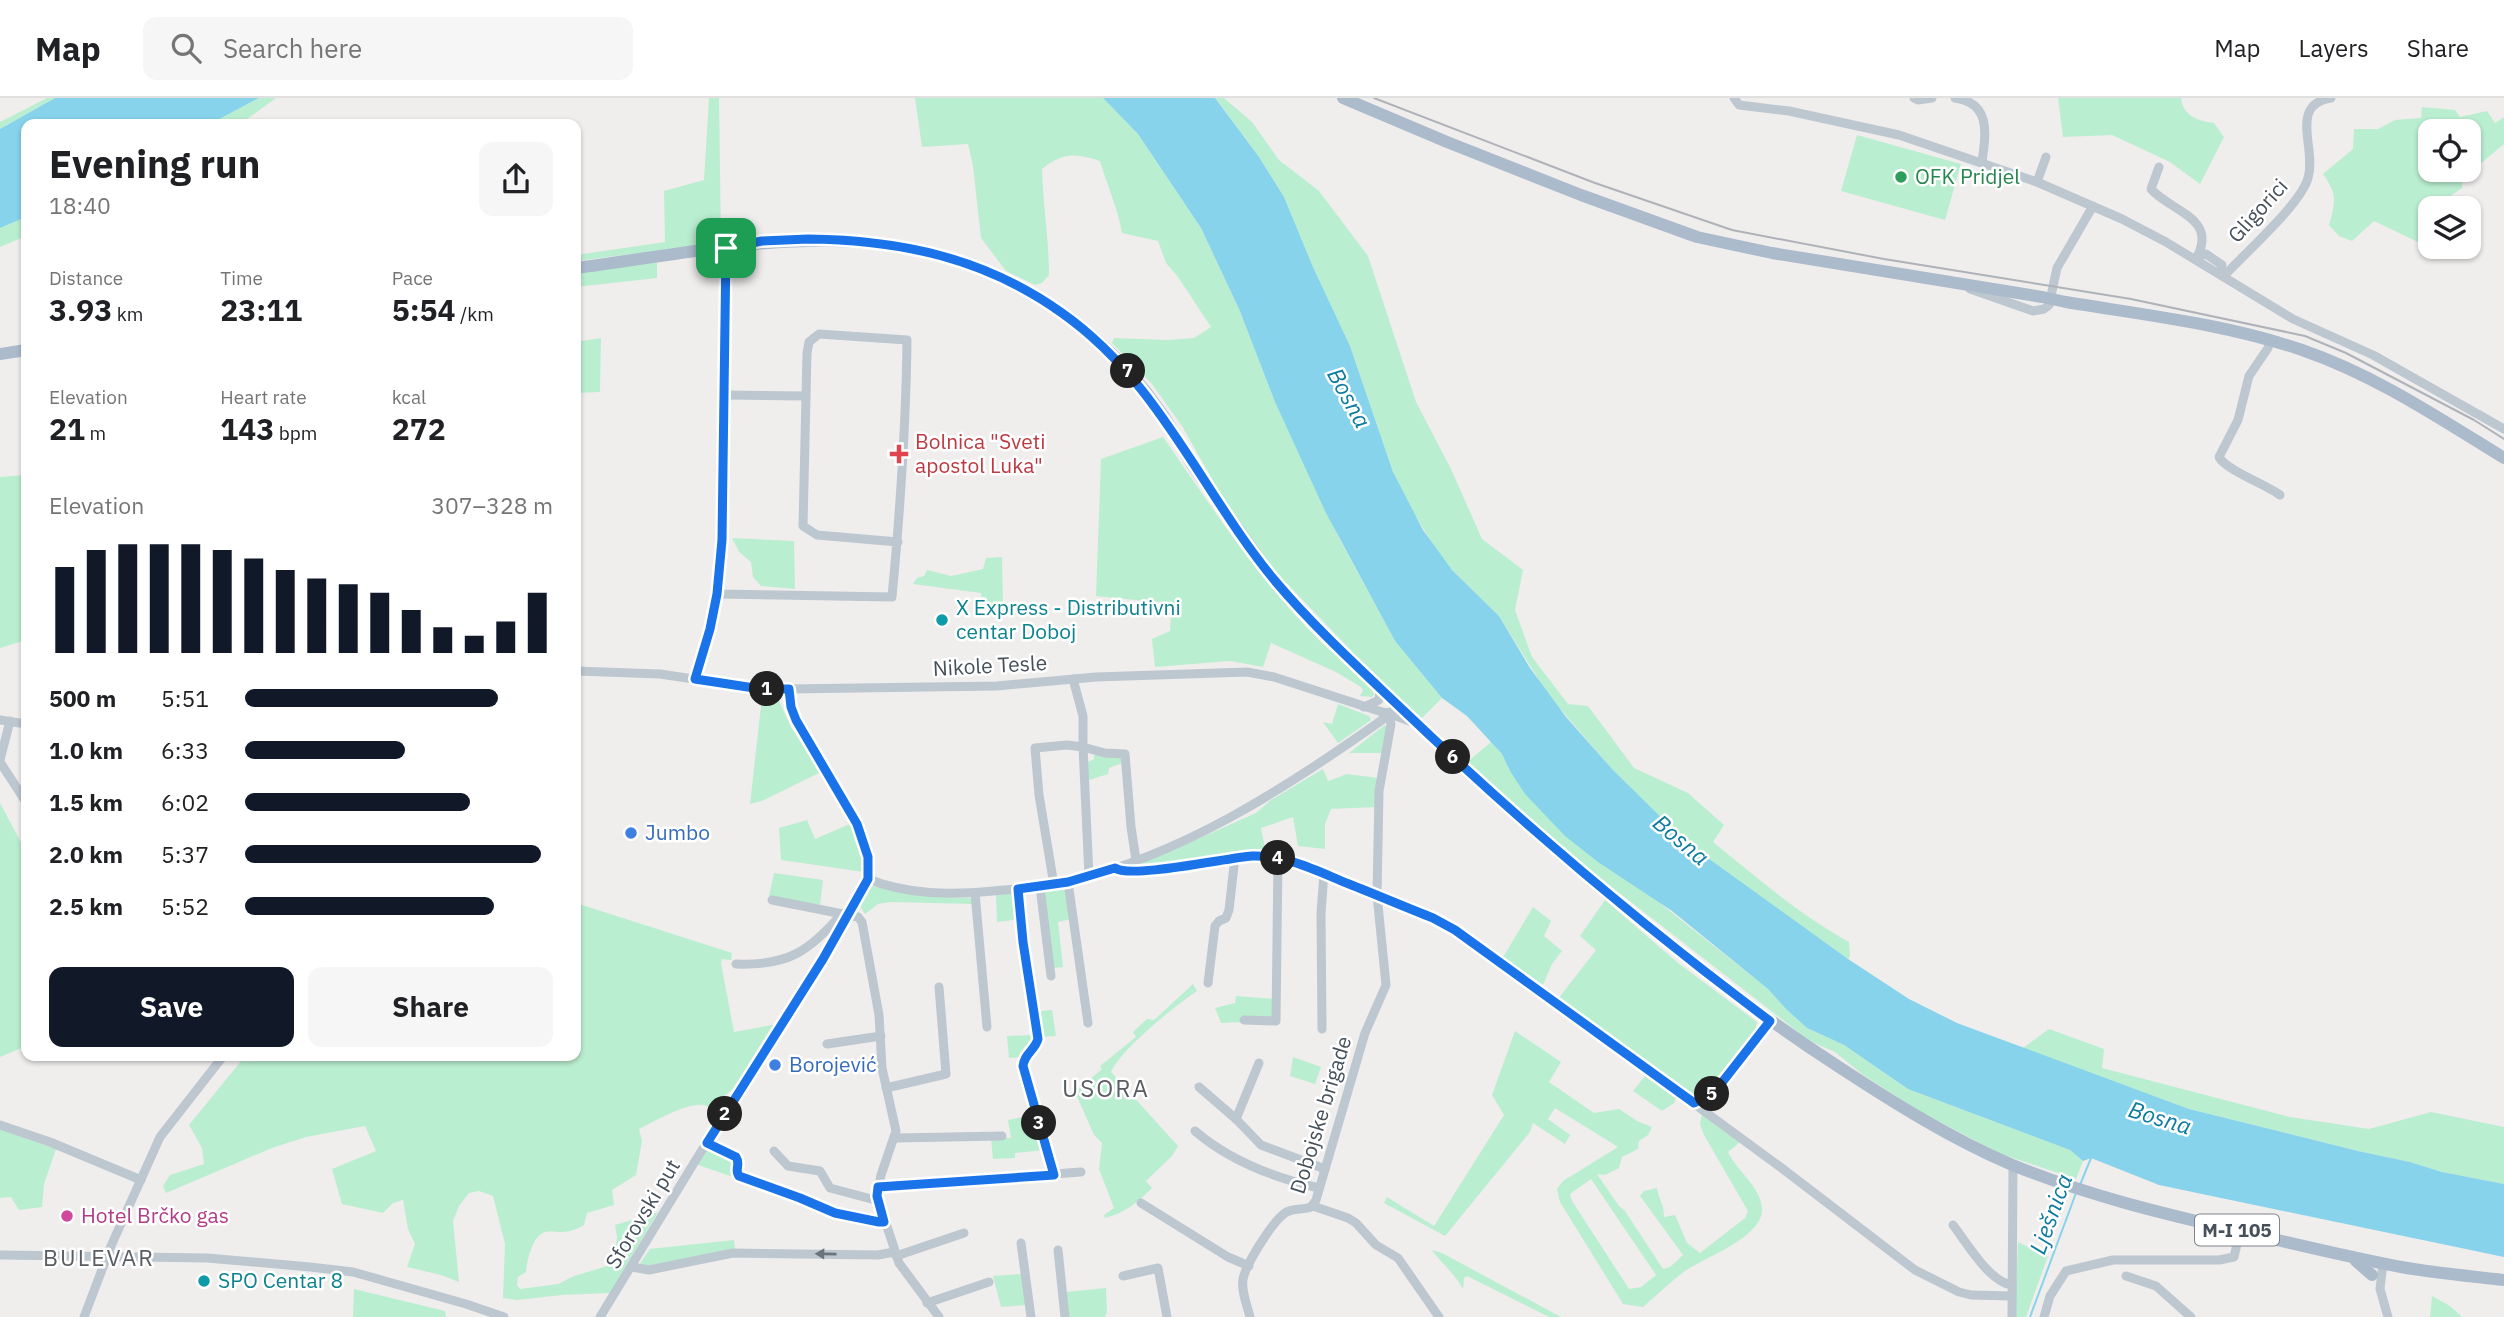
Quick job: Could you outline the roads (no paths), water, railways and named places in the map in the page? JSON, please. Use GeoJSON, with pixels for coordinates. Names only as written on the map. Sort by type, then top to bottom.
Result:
{"type":"FeatureCollection","features":[{"type":"Feature","properties":{"kind":"main road"},"geometry":{"type":"LineString","coordinates":[[1343,98],[1581,195],[1696,237],[1772,253],[2231,330],[2270,340],[2370,378],[2504,458]]}},
{"type":"Feature","properties":{"kind":"main road","name":"M-I 105"},"geometry":{"type":"LineString","coordinates":[[581,267],[762,241],[808,239],[893,244],[936,253],[1003,277],[1035,294],[1095,338],[1144,389],[1198,472],[1276,582],[1380,688],[1392,711],[1419,725],[1521,820],[1597,885],[1770,1021],[1885,1097],[1942,1129],[2013,1165],[2065,1184],[2134,1206],[2381,1263],[2504,1280]]}},
{"type":"Feature","properties":{"kind":"main road"},"geometry":{"type":"LineString","coordinates":[[0,354],[21,351]]}},
{"type":"Feature","properties":{"kind":"main road"},"geometry":{"type":"LineString","coordinates":[[2350,1256],[2372,1275]]}},
{"type":"Feature","properties":{"kind":"street"},"geometry":{"type":"LineString","coordinates":[[1734,98],[1739,105],[1789,111],[1899,135],[2037,182],[2093,206],[2195,257],[2293,319],[2373,355],[2504,429]]}},
{"type":"Feature","properties":{"kind":"street"},"geometry":{"type":"LineString","coordinates":[[1914,98],[1932,98]]}},
{"type":"Feature","properties":{"kind":"street"},"geometry":{"type":"LineString","coordinates":[[1955,98],[1971,101],[1981,110],[1982,162]]}},
{"type":"Feature","properties":{"kind":"street","name":"Gligorici"},"geometry":{"type":"LineString","coordinates":[[2222,274],[2290,205],[2307,181],[2310,149],[2306,117],[2308,109],[2318,100],[2331,98]]}},
{"type":"Feature","properties":{"kind":"street"},"geometry":{"type":"LineString","coordinates":[[2037,182],[2046,157]]}},
{"type":"Feature","properties":{"kind":"street"},"geometry":{"type":"LineString","coordinates":[[2159,167],[2151,188],[2197,225],[2203,237],[2195,257]]}},
{"type":"Feature","properties":{"kind":"street"},"geometry":{"type":"LineString","coordinates":[[1964,285],[2033,311],[2044,309],[2049,305],[2057,268],[2093,206]]}},
{"type":"Feature","properties":{"kind":"street"},"geometry":{"type":"LineString","coordinates":[[695,679],[717,594],[722,540],[726,248]]}},
{"type":"Feature","properties":{"kind":"street"},"geometry":{"type":"LineString","coordinates":[[717,594],[892,597],[898,542],[907,340],[819,334],[809,342],[807,353],[803,526],[817,535],[898,542]]}},
{"type":"Feature","properties":{"kind":"street"},"geometry":{"type":"LineString","coordinates":[[2270,340],[2268,348],[2249,376],[2238,420],[2219,457],[2224,464],[2280,495]]}},
{"type":"Feature","properties":{"kind":"street"},"geometry":{"type":"LineString","coordinates":[[724,395],[805,396]]}},
{"type":"Feature","properties":{"kind":"street","name":"Nikole Tesle"},"geometry":{"type":"LineString","coordinates":[[581,671],[660,674],[761,689],[997,686],[1073,678],[1247,672],[1274,677],[1364,707],[1392,711]]}},
{"type":"Feature","properties":{"kind":"street"},"geometry":{"type":"LineString","coordinates":[[1073,678],[1083,716],[1089,876]]}},
{"type":"Feature","properties":{"kind":"street"},"geometry":{"type":"LineString","coordinates":[[1364,707],[1379,700],[1380,688]]}},
{"type":"Feature","properties":{"kind":"street"},"geometry":{"type":"LineString","coordinates":[[789,689],[796,720],[857,824],[868,857],[868,879],[886,886],[951,895],[1068,882],[1115,868],[1200,834],[1304,773],[1392,711]]}},
{"type":"Feature","properties":{"kind":"street","name":"Dobojske brigade"},"geometry":{"type":"LineString","coordinates":[[1250,1317],[1243,1283],[1249,1266],[1282,1215],[1313,1206],[1365,1033],[1386,985],[1377,895],[1379,785],[1392,711]]}},
{"type":"Feature","properties":{"kind":"street"},"geometry":{"type":"LineString","coordinates":[[5,721],[0,761],[21,794]]}},
{"type":"Feature","properties":{"kind":"street"},"geometry":{"type":"LineString","coordinates":[[1054,885],[1040,805],[1035,748],[1067,745],[1125,754],[1130,827],[1136,860]]}},
{"type":"Feature","properties":{"kind":"street"},"geometry":{"type":"LineString","coordinates":[[1115,868],[1123,872],[1142,871],[1235,857],[1278,858],[1303,864],[1455,930],[1694,1103],[1915,1270],[1970,1295],[2012,1296]]}},
{"type":"Feature","properties":{"kind":"street"},"geometry":{"type":"LineString","coordinates":[[1208,983],[1216,924],[1226,919],[1229,910],[1235,857]]}},
{"type":"Feature","properties":{"kind":"street"},"geometry":{"type":"LineString","coordinates":[[1244,1020],[1276,1021],[1278,858]]}},
{"type":"Feature","properties":{"kind":"street"},"geometry":{"type":"LineString","coordinates":[[1322,1029],[1321,914],[1324,873]]}},
{"type":"Feature","properties":{"kind":"street","name":"Sforovski put"},"geometry":{"type":"LineString","coordinates":[[600,1317],[868,879]]}},
{"type":"Feature","properties":{"kind":"street"},"geometry":{"type":"LineString","coordinates":[[1068,882],[1088,1023]]}},
{"type":"Feature","properties":{"kind":"street"},"geometry":{"type":"LineString","coordinates":[[1040,887],[1051,976]]}},
{"type":"Feature","properties":{"kind":"street"},"geometry":{"type":"LineString","coordinates":[[1018,889],[1038,1039],[1024,1059],[1023,1066],[1054,1175]]}},
{"type":"Feature","properties":{"kind":"street"},"geometry":{"type":"LineString","coordinates":[[975,893],[988,1027]]}},
{"type":"Feature","properties":{"kind":"street"},"geometry":{"type":"LineString","coordinates":[[772,900],[858,917],[862,922],[881,1036],[882,1068],[896,1138],[878,1187],[878,1202],[895,1254],[939,1317]]}},
{"type":"Feature","properties":{"kind":"street"},"geometry":{"type":"LineString","coordinates":[[736,964],[767,964],[788,958],[808,947],[845,915]]}},
{"type":"Feature","properties":{"kind":"street"},"geometry":{"type":"LineString","coordinates":[[886,1088],[946,1074],[939,987]]}},
{"type":"Feature","properties":{"kind":"street"},"geometry":{"type":"LineString","coordinates":[[1694,1103],[1713,1094],[1770,1021]]}},
{"type":"Feature","properties":{"kind":"street"},"geometry":{"type":"LineString","coordinates":[[827,1044],[881,1036]]}},
{"type":"Feature","properties":{"kind":"street"},"geometry":{"type":"LineString","coordinates":[[84,1317],[106,1257],[160,1137],[219,1061]]}},
{"type":"Feature","properties":{"kind":"street"},"geometry":{"type":"LineString","coordinates":[[1236,1118],[1259,1063]]}},
{"type":"Feature","properties":{"kind":"street"},"geometry":{"type":"LineString","coordinates":[[1199,1087],[1236,1118],[1261,1145],[1325,1169]]}},
{"type":"Feature","properties":{"kind":"street"},"geometry":{"type":"LineString","coordinates":[[0,1125],[50,1142],[141,1180]]}},
{"type":"Feature","properties":{"kind":"street"},"geometry":{"type":"LineString","coordinates":[[1195,1131],[1225,1154],[1289,1181],[1319,1188]]}},
{"type":"Feature","properties":{"kind":"street"},"geometry":{"type":"LineString","coordinates":[[896,1138],[1002,1136]]}},
{"type":"Feature","properties":{"kind":"street"},"geometry":{"type":"LineString","coordinates":[[707,1143],[736,1157],[739,1162],[737,1174],[744,1178],[835,1213],[884,1222]]}},
{"type":"Feature","properties":{"kind":"street"},"geometry":{"type":"LineString","coordinates":[[774,1151],[788,1166],[820,1171],[830,1188],[878,1202]]}},
{"type":"Feature","properties":{"kind":"street"},"geometry":{"type":"LineString","coordinates":[[2012,1317],[2013,1165]]}},
{"type":"Feature","properties":{"kind":"street"},"geometry":{"type":"LineString","coordinates":[[878,1187],[1081,1172]]}},
{"type":"Feature","properties":{"kind":"street"},"geometry":{"type":"LineString","coordinates":[[1141,1203],[1228,1257],[1249,1266]]}},
{"type":"Feature","properties":{"kind":"street"},"geometry":{"type":"LineString","coordinates":[[1313,1206],[1348,1218],[1376,1245],[1398,1258],[1439,1317]]}},
{"type":"Feature","properties":{"kind":"street"},"geometry":{"type":"LineString","coordinates":[[1953,1225],[1991,1274],[2004,1284],[2012,1285]]}},
{"type":"Feature","properties":{"kind":"street"},"geometry":{"type":"LineString","coordinates":[[2043,1317],[2050,1296],[2066,1271],[2113,1261],[2219,1260],[2234,1257],[2240,1231]]}},
{"type":"Feature","properties":{"kind":"street"},"geometry":{"type":"LineString","coordinates":[[632,1267],[649,1270],[733,1253],[895,1254],[964,1233]]}},
{"type":"Feature","properties":{"kind":"street"},"geometry":{"type":"LineString","coordinates":[[1021,1243],[1031,1317]]}},
{"type":"Feature","properties":{"kind":"street"},"geometry":{"type":"LineString","coordinates":[[1058,1250],[1065,1317]]}},
{"type":"Feature","properties":{"kind":"street"},"geometry":{"type":"LineString","coordinates":[[0,1255],[207,1258],[353,1272],[504,1317]]}},
{"type":"Feature","properties":{"kind":"street"},"geometry":{"type":"LineString","coordinates":[[2381,1263],[2374,1267],[2372,1275],[2380,1289],[2388,1317]]}},
{"type":"Feature","properties":{"kind":"street"},"geometry":{"type":"LineString","coordinates":[[2380,1289],[2381,1263]]}},
{"type":"Feature","properties":{"kind":"street"},"geometry":{"type":"LineString","coordinates":[[1123,1276],[1158,1268],[1167,1317]]}},
{"type":"Feature","properties":{"kind":"street"},"geometry":{"type":"LineString","coordinates":[[2126,1276],[2156,1286],[2191,1317]]}},
{"type":"Feature","properties":{"kind":"street"},"geometry":{"type":"LineString","coordinates":[[927,1303],[989,1282]]}},
{"type":"Feature","properties":{"kind":"water"},"geometry":{"type":"Polygon","coordinates":[[[55,98],[259,98],[219,119],[21,119],[21,219],[0,228],[0,129],[55,98]]]}},
{"type":"Feature","properties":{"kind":"water","name":"Bosna"},"geometry":{"type":"Polygon","coordinates":[[[1103,98],[1215,98],[1259,157],[1284,197],[1350,346],[1393,472],[1423,530],[1452,570],[1499,616],[1530,668],[1566,717],[1613,770],[1687,843],[1848,959],[1909,999],[1957,1023],[2189,1109],[2442,1172],[2504,1184],[2504,1257],[2159,1185],[2091,1158],[2083,1161],[2070,1150],[1908,1089],[1844,1045],[1807,1028],[1768,989],[1672,911],[1598,862],[1565,836],[1525,794],[1502,754],[1467,716],[1442,698],[1395,641],[1326,513],[1275,402],[1239,309],[1201,228],[1138,134],[1103,98]]]}},
{"type":"Feature","properties":{"kind":"waterway","name":"Lješnica"},"geometry":{"type":"LineString","coordinates":[[2080,1185],[2091,1158]]}},
{"type":"Feature","properties":{"kind":"waterway","name":"Lješnica"},"geometry":{"type":"LineString","coordinates":[[2030,1317],[2076,1193]]}},
{"type":"Feature","properties":{"kind":"railway"},"geometry":{"type":"LineString","coordinates":[[1374,98],[1595,183],[1732,230],[1884,259],[2131,299],[2305,336],[2346,353],[2474,420],[2504,439]]}},
{"type":"Feature","properties":{"kind":"place","name":"OFK Pridjel"},"geometry":{"type":"Point","coordinates":[1901,177]}},
{"type":"Feature","properties":{"kind":"place","name":"Bolnica \"Sveti apostol Luka\""},"geometry":{"type":"Point","coordinates":[899,454]}},
{"type":"Feature","properties":{"kind":"place","name":"X Express - Distributivni centar Doboj"},"geometry":{"type":"Point","coordinates":[942,620]}},
{"type":"Feature","properties":{"kind":"place","name":"Jumbo"},"geometry":{"type":"Point","coordinates":[631,833]}},
{"type":"Feature","properties":{"kind":"place","name":"Borojević"},"geometry":{"type":"Point","coordinates":[775,1065]}},
{"type":"Feature","properties":{"kind":"place","name":"Hotel Brčko gas"},"geometry":{"type":"Point","coordinates":[67,1216]}},
{"type":"Feature","properties":{"kind":"place","name":"SPO Centar 8"},"geometry":{"type":"Point","coordinates":[204,1281]}},
{"type":"Feature","properties":{"kind":"district","name":"USORA"},"geometry":{"type":"Point","coordinates":[1106,1089]}},
{"type":"Feature","properties":{"kind":"district","name":"BULEVAR"},"geometry":{"type":"Point","coordinates":[99,1258]}}]}
